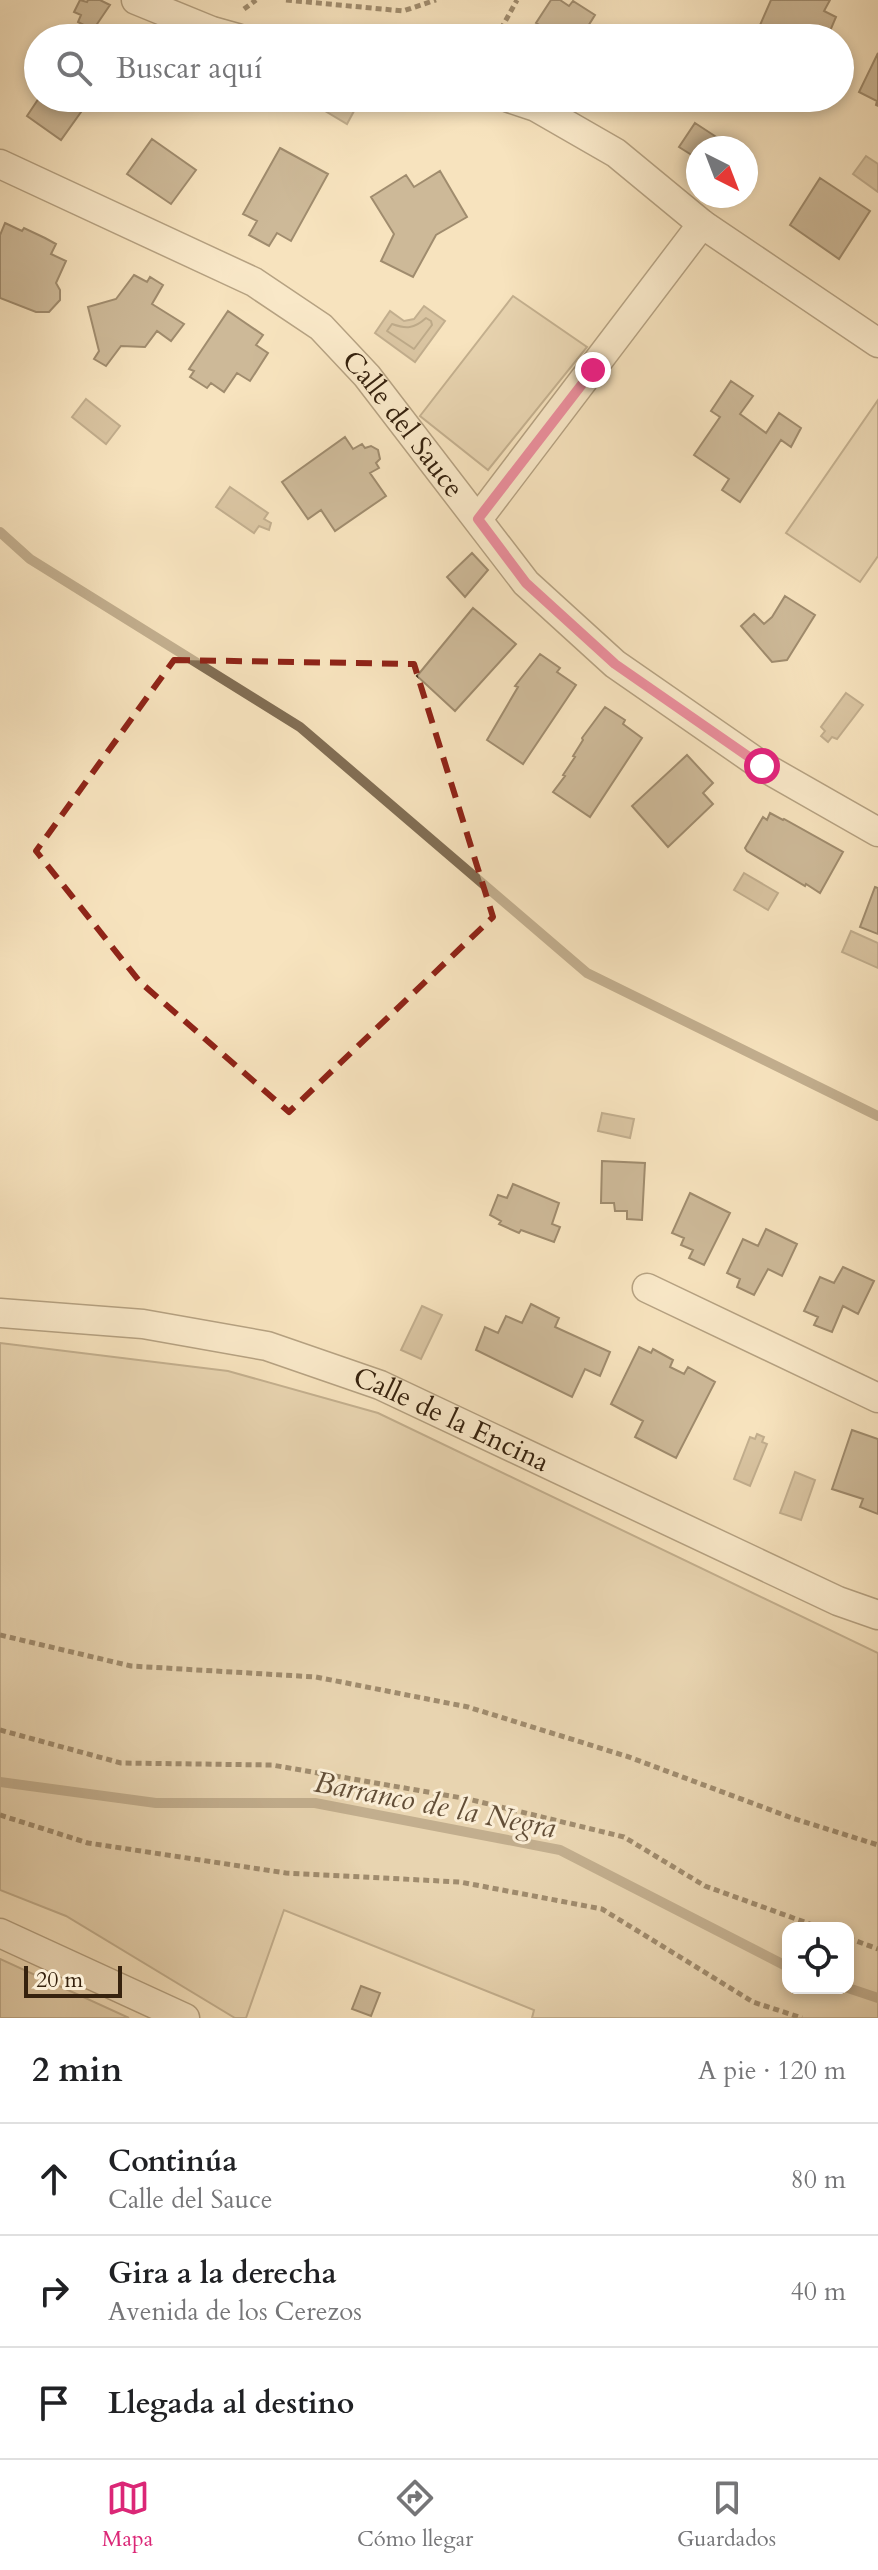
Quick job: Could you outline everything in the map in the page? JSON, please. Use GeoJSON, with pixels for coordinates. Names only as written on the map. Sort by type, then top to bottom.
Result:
{"type":"FeatureCollection","features":[{"type":"Feature","properties":{"kind":"street"},"geometry":{"type":"LineString","coordinates":[[136,0],[195,24]]}},
{"type":"Feature","properties":{"kind":"street"},"geometry":{"type":"LineString","coordinates":[[545,112],[616,153],[702,224],[878,343]]}},
{"type":"Feature","properties":{"kind":"street","name":"Calle del Sauce"},"geometry":{"type":"LineString","coordinates":[[0,164],[254,282],[321,327],[367,376],[526,583],[615,664],[762,766],[878,832]]}},
{"type":"Feature","properties":{"kind":"street"},"geometry":{"type":"LineString","coordinates":[[478,519],[702,224]]}},
{"type":"Feature","properties":{"kind":"street"},"geometry":{"type":"LineString","coordinates":[[647,1288],[878,1398]]}},
{"type":"Feature","properties":{"kind":"street","name":"Calle de la Encina"},"geometry":{"type":"LineString","coordinates":[[0,1313],[143,1324],[267,1346],[380,1385],[838,1601],[878,1615]]}},
{"type":"Feature","properties":{"kind":"street"},"geometry":{"type":"LineString","coordinates":[[0,1933],[185,2018]]}},
{"type":"Feature","properties":{"kind":"path"},"geometry":{"type":"LineString","coordinates":[[286,0],[403,11],[436,0]]}},
{"type":"Feature","properties":{"kind":"path"},"geometry":{"type":"LineString","coordinates":[[504,24],[517,0]]}},
{"type":"Feature","properties":{"kind":"path"},"geometry":{"type":"LineString","coordinates":[[0,1635],[131,1666],[316,1677],[468,1707],[629,1757],[792,1818],[878,1845]]}},
{"type":"Feature","properties":{"kind":"path"},"geometry":{"type":"LineString","coordinates":[[0,1730],[121,1763],[272,1765],[468,1799],[624,1837],[705,1886],[804,1922]]}},
{"type":"Feature","properties":{"kind":"path"},"geometry":{"type":"LineString","coordinates":[[0,1815],[88,1843],[286,1873],[460,1882],[602,1909],[753,2002],[802,2018]]}},
{"type":"Feature","properties":{"kind":"path"},"geometry":{"type":"LineString","coordinates":[[854,1940],[878,1949]]}},
{"type":"Feature","properties":{"kind":"highlighted area"},"geometry":{"type":"Polygon","coordinates":[[[174,660],[414,664],[493,917],[289,1112],[140,982],[36,851],[174,660]]]}},
{"type":"Feature","properties":{"kind":"shaded area"},"geometry":{"type":"Polygon","coordinates":[[[513,296],[587,347],[488,470],[420,416],[513,296]]]}},
{"type":"Feature","properties":{"kind":"shaded area"},"geometry":{"type":"Polygon","coordinates":[[[878,400],[878,556],[860,582],[786,533],[878,400]]]}},
{"type":"Feature","properties":{"kind":"shaded area"},"geometry":{"type":"Polygon","coordinates":[[[0,1343],[228,1371],[378,1413],[878,1653],[878,2018],[532,2018],[534,2010],[284,1910],[246,2018],[235,2018],[66,1916],[0,1890],[0,1343]]]}},
{"type":"Feature","properties":{"kind":"shaded area"},"geometry":{"type":"Polygon","coordinates":[[[0,1959],[129,2018],[0,2018],[0,1959]]]}},
{"type":"Feature","properties":{"kind":"water"},"geometry":{"type":"Polygon","coordinates":[[[327,112],[353,112],[347,124],[327,112]]]}},
{"type":"Feature","properties":{"kind":"water"},"geometry":{"type":"Polygon","coordinates":[[[866,156],[878,164],[878,192],[853,174],[866,156]]]}},
{"type":"Feature","properties":{"kind":"water"},"geometry":{"type":"Polygon","coordinates":[[[424,306],[445,321],[415,362],[375,333],[390,311],[404,321],[414,319],[424,306]]]}},
{"type":"Feature","properties":{"kind":"water"},"geometry":{"type":"Polygon","coordinates":[[[86,399],[120,426],[106,444],[72,417],[86,399]]]}},
{"type":"Feature","properties":{"kind":"water"},"geometry":{"type":"Polygon","coordinates":[[[230,487],[268,513],[264,519],[271,523],[269,530],[259,526],[254,533],[216,507],[230,487]]]}},
{"type":"Feature","properties":{"kind":"water"},"geometry":{"type":"Polygon","coordinates":[[[846,693],[863,705],[837,739],[832,737],[828,742],[821,736],[825,731],[821,727],[846,693]]]}},
{"type":"Feature","properties":{"kind":"water"},"geometry":{"type":"Polygon","coordinates":[[[744,873],[778,893],[768,910],[734,890],[744,873]]]}},
{"type":"Feature","properties":{"kind":"water"},"geometry":{"type":"Polygon","coordinates":[[[851,931],[878,943],[878,968],[842,952],[851,931]]]}},
{"type":"Feature","properties":{"kind":"water"},"geometry":{"type":"Polygon","coordinates":[[[602,1113],[634,1119],[630,1138],[598,1131],[602,1113]]]}},
{"type":"Feature","properties":{"kind":"water"},"geometry":{"type":"Polygon","coordinates":[[[422,1306],[442,1315],[421,1359],[401,1350],[422,1306]]]}},
{"type":"Feature","properties":{"kind":"water"},"geometry":{"type":"Polygon","coordinates":[[[757,1434],[764,1437],[762,1442],[767,1444],[750,1486],[734,1479],[750,1437],[755,1439],[757,1434]]]}},
{"type":"Feature","properties":{"kind":"water"},"geometry":{"type":"Polygon","coordinates":[[[795,1472],[815,1480],[801,1520],[780,1513],[795,1472]]]}},
{"type":"Feature","properties":{"kind":"building"},"geometry":{"type":"Polygon","coordinates":[[[80,0],[100,0],[110,5],[97,24],[82,24],[78,22],[81,15],[74,12],[80,0]]]}},
{"type":"Feature","properties":{"kind":"building"},"geometry":{"type":"Polygon","coordinates":[[[551,0],[560,0],[569,6],[573,1],[595,15],[589,24],[536,23],[551,0]]]}},
{"type":"Feature","properties":{"kind":"building"},"geometry":{"type":"Polygon","coordinates":[[[771,0],[830,0],[824,11],[836,17],[833,24],[760,24],[771,0]]]}},
{"type":"Feature","properties":{"kind":"building"},"geometry":{"type":"Polygon","coordinates":[[[878,53],[878,106],[877,101],[859,92],[878,53]]]}},
{"type":"Feature","properties":{"kind":"building"},"geometry":{"type":"Polygon","coordinates":[[[30,112],[81,112],[61,140],[27,116],[30,112]]]}},
{"type":"Feature","properties":{"kind":"building"},"geometry":{"type":"Polygon","coordinates":[[[695,123],[715,136],[686,136],[695,123]]]}},
{"type":"Feature","properties":{"kind":"building"},"geometry":{"type":"Polygon","coordinates":[[[686,136],[686,151],[679,147],[686,136]]]}},
{"type":"Feature","properties":{"kind":"building"},"geometry":{"type":"Polygon","coordinates":[[[152,139],[196,170],[171,204],[127,174],[152,139]]]}},
{"type":"Feature","properties":{"kind":"building"},"geometry":{"type":"Polygon","coordinates":[[[280,148],[328,174],[291,241],[277,233],[269,246],[249,235],[257,221],[243,214],[280,148]]]}},
{"type":"Feature","properties":{"kind":"building"},"geometry":{"type":"Polygon","coordinates":[[[440,171],[467,217],[436,235],[413,277],[381,261],[394,234],[371,197],[406,175],[414,187],[440,171]]]}},
{"type":"Feature","properties":{"kind":"building"},"geometry":{"type":"Polygon","coordinates":[[[820,178],[870,211],[839,259],[790,225],[820,178]]]}},
{"type":"Feature","properties":{"kind":"building"},"geometry":{"type":"Polygon","coordinates":[[[5,223],[22,231],[24,228],[56,244],[51,254],[66,261],[56,283],[60,300],[49,312],[36,312],[0,298],[0,235],[5,223]]]}},
{"type":"Feature","properties":{"kind":"building"},"geometry":{"type":"Polygon","coordinates":[[[134,275],[147,282],[150,277],[163,285],[152,304],[184,324],[171,341],[157,331],[145,347],[121,346],[106,366],[94,359],[99,351],[88,307],[116,299],[134,275]]]}},
{"type":"Feature","properties":{"kind":"building"},"geometry":{"type":"Polygon","coordinates":[[[228,311],[263,335],[256,345],[268,353],[250,381],[237,373],[224,392],[211,383],[207,388],[190,377],[194,371],[189,369],[228,311]]]}},
{"type":"Feature","properties":{"kind":"building"},"geometry":{"type":"Polygon","coordinates":[[[731,381],[753,396],[740,414],[766,433],[779,413],[801,428],[791,447],[781,440],[740,502],[722,490],[729,479],[694,455],[720,417],[711,411],[731,381]]]}},
{"type":"Feature","properties":{"kind":"building"},"geometry":{"type":"Polygon","coordinates":[[[345,437],[353,449],[362,444],[365,448],[371,446],[378,450],[380,459],[376,463],[379,468],[370,473],[386,496],[335,531],[321,510],[308,519],[282,482],[345,437]]]}},
{"type":"Feature","properties":{"kind":"building"},"geometry":{"type":"Polygon","coordinates":[[[472,553],[488,570],[465,597],[447,577],[472,553]]]}},
{"type":"Feature","properties":{"kind":"building"},"geometry":{"type":"Polygon","coordinates":[[[785,596],[815,615],[787,660],[772,662],[741,626],[754,614],[764,624],[785,596]]]}},
{"type":"Feature","properties":{"kind":"building"},"geometry":{"type":"Polygon","coordinates":[[[473,608],[516,644],[455,711],[417,676],[473,608]]]}},
{"type":"Feature","properties":{"kind":"building"},"geometry":{"type":"Polygon","coordinates":[[[540,654],[560,668],[557,672],[576,685],[523,764],[487,740],[518,687],[515,686],[540,654]]]}},
{"type":"Feature","properties":{"kind":"building"},"geometry":{"type":"Polygon","coordinates":[[[605,707],[625,720],[623,724],[642,738],[590,817],[553,792],[565,776],[582,738],[605,707]]]}},
{"type":"Feature","properties":{"kind":"building"},"geometry":{"type":"Polygon","coordinates":[[[687,755],[713,783],[703,793],[713,804],[668,847],[632,806],[687,755]]]}},
{"type":"Feature","properties":{"kind":"building"},"geometry":{"type":"Polygon","coordinates":[[[770,813],[843,852],[820,893],[745,848],[763,817],[767,820],[770,813]]]}},
{"type":"Feature","properties":{"kind":"building"},"geometry":{"type":"Polygon","coordinates":[[[875,887],[878,888],[878,934],[860,927],[875,887]]]}},
{"type":"Feature","properties":{"kind":"building"},"geometry":{"type":"Polygon","coordinates":[[[602,1161],[645,1163],[642,1220],[627,1219],[627,1211],[615,1211],[614,1203],[601,1203],[602,1161]]]}},
{"type":"Feature","properties":{"kind":"building"},"geometry":{"type":"Polygon","coordinates":[[[513,1184],[559,1203],[552,1224],[560,1227],[554,1242],[521,1230],[519,1233],[499,1224],[501,1221],[490,1215],[498,1195],[507,1198],[513,1184]]]}},
{"type":"Feature","properties":{"kind":"building"},"geometry":{"type":"Polygon","coordinates":[[[690,1193],[730,1213],[704,1265],[689,1258],[693,1250],[681,1245],[684,1238],[672,1233],[690,1193]]]}},
{"type":"Feature","properties":{"kind":"building"},"geometry":{"type":"Polygon","coordinates":[[[766,1229],[797,1244],[782,1276],[768,1269],[754,1295],[737,1287],[740,1279],[727,1273],[743,1239],[758,1246],[766,1229]]]}},
{"type":"Feature","properties":{"kind":"building"},"geometry":{"type":"Polygon","coordinates":[[[843,1267],[874,1281],[858,1314],[843,1306],[832,1332],[814,1325],[818,1317],[804,1311],[820,1277],[834,1283],[843,1267]]]}},
{"type":"Feature","properties":{"kind":"building"},"geometry":{"type":"Polygon","coordinates":[[[531,1304],[559,1318],[555,1327],[610,1352],[600,1376],[585,1369],[572,1397],[476,1350],[485,1327],[498,1333],[506,1316],[522,1323],[531,1304]]]}},
{"type":"Feature","properties":{"kind":"building"},"geometry":{"type":"Polygon","coordinates":[[[639,1347],[651,1353],[653,1349],[673,1360],[670,1367],[684,1374],[688,1367],[715,1382],[676,1458],[635,1437],[643,1421],[611,1404],[639,1347]]]}},
{"type":"Feature","properties":{"kind":"building"},"geometry":{"type":"Polygon","coordinates":[[[852,1430],[878,1439],[878,1514],[860,1507],[863,1499],[832,1489],[852,1430]]]}},
{"type":"Feature","properties":{"kind":"building"},"geometry":{"type":"Polygon","coordinates":[[[361,1986],[380,1993],[371,2016],[352,2009],[361,1986]]]}},
{"type":"Feature","properties":{"kind":"waterway"},"geometry":{"type":"LineString","coordinates":[[0,532],[30,559],[300,727],[587,973],[878,1116]]}},
{"type":"Feature","properties":{"kind":"waterway","name":"Barranco de la Negra"},"geometry":{"type":"LineString","coordinates":[[0,1782],[156,1803],[315,1803],[560,1850],[782,1964]]}},
{"type":"Feature","properties":{"kind":"waterway","name":"Barranco de la Negra"},"geometry":{"type":"LineString","coordinates":[[854,1990],[878,1998]]}},
{"type":"Feature","properties":{"kind":"route"},"geometry":{"type":"LineString","coordinates":[[593,370],[478,519],[526,583],[615,664],[762,766]]}}]}
